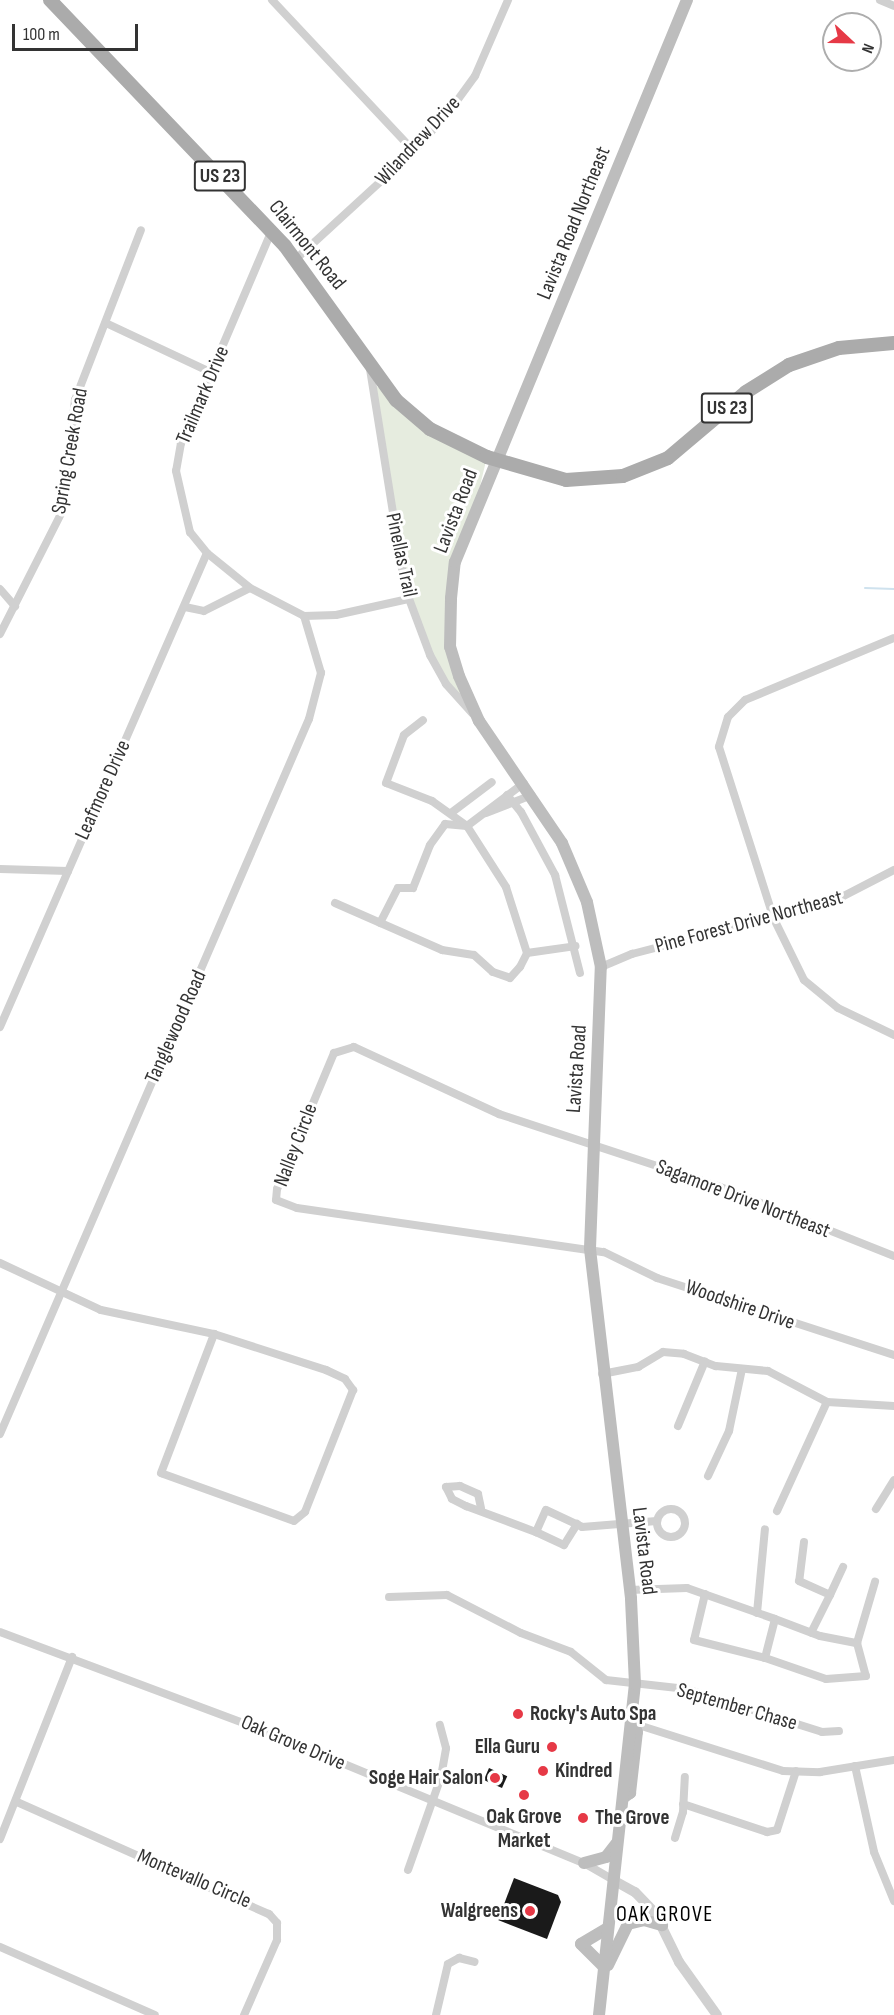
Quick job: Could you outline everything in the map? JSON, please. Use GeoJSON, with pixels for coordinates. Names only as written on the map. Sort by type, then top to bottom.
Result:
{"type":"FeatureCollection","features":[{"type":"Feature","properties":{"kind":"main road","name":"Clairmont Road"},"geometry":{"type":"LineString","coordinates":[[50,0],[272,230],[296,259],[370,369]]}},
{"type":"Feature","properties":{"kind":"main road","name":"Lavista Road Northeast"},"geometry":{"type":"LineString","coordinates":[[497,460],[687,0]]}},
{"type":"Feature","properties":{"kind":"main road","name":"US 23"},"geometry":{"type":"LineString","coordinates":[[370,369],[398,402],[429,429],[497,460],[566,480],[623,476],[668,458],[753,386],[789,365],[839,348],[894,343]]}},
{"type":"Feature","properties":{"kind":"main road","name":"Lavista Road"},"geometry":{"type":"LineString","coordinates":[[497,460],[455,561],[451,598],[450,647],[479,721],[524,783],[562,843],[587,902],[601,967],[601,1041],[590,1145],[590,1248],[601,1374],[630,1590],[635,1684],[632,1724],[637,1732],[630,1793],[623,1798],[599,2015]]}},
{"type":"Feature","properties":{"kind":"main road"},"geometry":{"type":"LineString","coordinates":[[584,1863],[606,1857],[618,1842]]}},
{"type":"Feature","properties":{"kind":"main road"},"geometry":{"type":"LineString","coordinates":[[608,1928],[581,1944],[603,1972],[628,1924],[644,1920],[662,1925]]}},
{"type":"Feature","properties":{"kind":"street"},"geometry":{"type":"LineString","coordinates":[[272,0],[414,151]]}},
{"type":"Feature","properties":{"kind":"street","name":"Wilandrew Drive"},"geometry":{"type":"LineString","coordinates":[[296,259],[414,151],[475,76],[508,0]]}},
{"type":"Feature","properties":{"kind":"street"},"geometry":{"type":"LineString","coordinates":[[880,0],[894,6]]}},
{"type":"Feature","properties":{"kind":"street","name":"Spring Creek Road"},"geometry":{"type":"LineString","coordinates":[[0,634],[63,510],[75,400],[108,324],[141,230]]}},
{"type":"Feature","properties":{"kind":"street","name":"Trailmark Drive"},"geometry":{"type":"LineString","coordinates":[[272,230],[181,442],[176,471],[190,532],[207,553],[250,588],[304,616],[336,615],[408,599]]}},
{"type":"Feature","properties":{"kind":"street"},"geometry":{"type":"LineString","coordinates":[[108,324],[212,374]]}},
{"type":"Feature","properties":{"kind":"street","name":"Pinellas Trail"},"geometry":{"type":"LineString","coordinates":[[370,369],[408,599],[446,684],[479,721]]}},
{"type":"Feature","properties":{"kind":"street","name":"Leafmore Drive"},"geometry":{"type":"LineString","coordinates":[[0,1027],[207,553]]}},
{"type":"Feature","properties":{"kind":"street"},"geometry":{"type":"LineString","coordinates":[[185,607],[204,610],[250,588]]}},
{"type":"Feature","properties":{"kind":"street"},"geometry":{"type":"LineString","coordinates":[[0,589],[15,606]]}},
{"type":"Feature","properties":{"kind":"street","name":"Tanglewood Road"},"geometry":{"type":"LineString","coordinates":[[0,1434],[60,1289],[309,718],[321,673],[304,616]]}},
{"type":"Feature","properties":{"kind":"street"},"geometry":{"type":"LineString","coordinates":[[894,638],[745,700],[728,717],[721,733],[719,747],[774,919],[804,980],[838,1008],[894,1035]]}},
{"type":"Feature","properties":{"kind":"street"},"geometry":{"type":"LineString","coordinates":[[423,720],[404,735],[386,783],[452,813],[467,826],[506,887],[527,952]]}},
{"type":"Feature","properties":{"kind":"street"},"geometry":{"type":"LineString","coordinates":[[452,813],[492,782]]}},
{"type":"Feature","properties":{"kind":"street"},"geometry":{"type":"LineString","coordinates":[[380,923],[398,888],[413,888],[430,845],[445,824],[467,826],[524,783]]}},
{"type":"Feature","properties":{"kind":"street"},"geometry":{"type":"LineString","coordinates":[[507,795],[521,812],[555,875],[576,946],[580,973]]}},
{"type":"Feature","properties":{"kind":"street"},"geometry":{"type":"LineString","coordinates":[[486,813],[513,805],[532,795]]}},
{"type":"Feature","properties":{"kind":"street"},"geometry":{"type":"LineString","coordinates":[[0,869],[68,871]]}},
{"type":"Feature","properties":{"kind":"street","name":"Pine Forest Drive Northeast"},"geometry":{"type":"LineString","coordinates":[[601,967],[632,954],[774,919],[852,893],[894,870]]}},
{"type":"Feature","properties":{"kind":"street"},"geometry":{"type":"LineString","coordinates":[[335,903],[442,950],[474,955],[494,972],[510,978],[527,952],[576,946]]}},
{"type":"Feature","properties":{"kind":"street","name":"Nalley Circle"},"geometry":{"type":"LineString","coordinates":[[590,1145],[499,1114],[354,1047],[344,1047],[334,1053],[324,1073],[276,1200],[321,1212],[590,1248]]}},
{"type":"Feature","properties":{"kind":"street","name":"Sagamore Drive Northeast"},"geometry":{"type":"LineString","coordinates":[[590,1145],[718,1186],[894,1256]]}},
{"type":"Feature","properties":{"kind":"street","name":"Woodshire Drive"},"geometry":{"type":"LineString","coordinates":[[590,1248],[657,1278],[894,1355]]}},
{"type":"Feature","properties":{"kind":"street"},"geometry":{"type":"LineString","coordinates":[[0,1263],[101,1310],[214,1334],[326,1370],[345,1379],[353,1390],[305,1512],[294,1521],[161,1473],[214,1334]]}},
{"type":"Feature","properties":{"kind":"street"},"geometry":{"type":"LineString","coordinates":[[601,1374],[638,1367],[663,1352],[742,1369],[768,1371],[827,1402],[894,1406]]}},
{"type":"Feature","properties":{"kind":"street"},"geometry":{"type":"LineString","coordinates":[[678,1426],[705,1361]]}},
{"type":"Feature","properties":{"kind":"street"},"geometry":{"type":"LineString","coordinates":[[708,1476],[729,1431],[742,1369]]}},
{"type":"Feature","properties":{"kind":"street"},"geometry":{"type":"LineString","coordinates":[[777,1510],[827,1402]]}},
{"type":"Feature","properties":{"kind":"street"},"geometry":{"type":"LineString","coordinates":[[876,1509],[894,1480]]}},
{"type":"Feature","properties":{"kind":"street"},"geometry":{"type":"LineString","coordinates":[[481,1508],[564,1545],[577,1524]]}},
{"type":"Feature","properties":{"kind":"street"},"geometry":{"type":"LineString","coordinates":[[536,1532],[546,1510],[577,1524],[621,1525],[657,1521]]}},
{"type":"Feature","properties":{"kind":"street"},"geometry":{"type":"LineString","coordinates":[[664,1510],[680,1512],[684,1527],[672,1537],[664,1535],[657,1521],[664,1510]]}},
{"type":"Feature","properties":{"kind":"street"},"geometry":{"type":"LineString","coordinates":[[757,1613],[765,1529]]}},
{"type":"Feature","properties":{"kind":"street"},"geometry":{"type":"LineString","coordinates":[[804,1542],[800,1581],[830,1595]]}},
{"type":"Feature","properties":{"kind":"street"},"geometry":{"type":"LineString","coordinates":[[811,1633],[843,1567]]}},
{"type":"Feature","properties":{"kind":"street"},"geometry":{"type":"LineString","coordinates":[[705,1594],[694,1640],[765,1658],[826,1679],[866,1676],[857,1643],[875,1582]]}},
{"type":"Feature","properties":{"kind":"street"},"geometry":{"type":"LineString","coordinates":[[630,1590],[656,1586],[705,1594],[811,1633],[857,1643]]}},
{"type":"Feature","properties":{"kind":"street","name":"September Chase"},"geometry":{"type":"LineString","coordinates":[[389,1597],[447,1594],[521,1633],[571,1652],[606,1680],[686,1689],[822,1732],[839,1731]]}},
{"type":"Feature","properties":{"kind":"street"},"geometry":{"type":"LineString","coordinates":[[765,1658],[775,1619]]}},
{"type":"Feature","properties":{"kind":"street","name":"Oak Grove Drive"},"geometry":{"type":"LineString","coordinates":[[0,1632],[72,1657],[433,1801],[584,1863],[613,1880]]}},
{"type":"Feature","properties":{"kind":"street"},"geometry":{"type":"LineString","coordinates":[[0,1839],[17,1802],[72,1657]]}},
{"type":"Feature","properties":{"kind":"street"},"geometry":{"type":"LineString","coordinates":[[632,1724],[756,1765],[796,1771],[894,1760]]}},
{"type":"Feature","properties":{"kind":"street"},"geometry":{"type":"LineString","coordinates":[[408,1870],[433,1801],[447,1748],[440,1725]]}},
{"type":"Feature","properties":{"kind":"street"},"geometry":{"type":"LineString","coordinates":[[855,1766],[874,1852],[894,1901]]}},
{"type":"Feature","properties":{"kind":"street"},"geometry":{"type":"LineString","coordinates":[[683,1804],[767,1832],[777,1830],[796,1771]]}},
{"type":"Feature","properties":{"kind":"street"},"geometry":{"type":"LineString","coordinates":[[675,1838],[683,1804],[685,1777]]}},
{"type":"Feature","properties":{"kind":"street","name":"Montevallo Circle"},"geometry":{"type":"LineString","coordinates":[[17,1802],[269,1914],[277,1923],[277,1940],[244,2015]]}},
{"type":"Feature","properties":{"kind":"street"},"geometry":{"type":"LineString","coordinates":[[613,1880],[635,1892],[662,1925],[679,1962],[717,2015]]}},
{"type":"Feature","properties":{"kind":"street"},"geometry":{"type":"LineString","coordinates":[[0,1947],[155,2015]]}},
{"type":"Feature","properties":{"kind":"street"},"geometry":{"type":"LineString","coordinates":[[436,2015],[448,1964],[459,1958],[475,1962]]}},
{"type":"Feature","properties":{"kind":"shaded area"},"geometry":{"type":"Polygon","coordinates":[[[375,385],[439,434],[487,457],[471,523],[455,562],[450,647],[479,721],[446,684],[408,599],[375,385]]]}},
{"type":"Feature","properties":{"kind":"building","name":"Soge Hair Salon"},"geometry":{"type":"Polygon","coordinates":[[[489,1768],[507,1776],[502,1788],[484,1780],[489,1768]]]}},
{"type":"Feature","properties":{"kind":"building","name":"Walgreens"},"geometry":{"type":"Polygon","coordinates":[[[514,1878],[558,1895],[561,1902],[547,1939],[498,1920],[514,1878]]]}},
{"type":"Feature","properties":{"kind":"waterway"},"geometry":{"type":"LineString","coordinates":[[865,588],[894,589]]}},
{"type":"Feature","properties":{"kind":"place","name":"Rocky's Auto Spa"},"geometry":{"type":"Point","coordinates":[518,1714]}},
{"type":"Feature","properties":{"kind":"place","name":"Ella Guru"},"geometry":{"type":"Point","coordinates":[552,1747]}},
{"type":"Feature","properties":{"kind":"place","name":"Kindred"},"geometry":{"type":"Point","coordinates":[543,1771]}},
{"type":"Feature","properties":{"kind":"place","name":"Soge Hair Salon"},"geometry":{"type":"Point","coordinates":[495,1778]}},
{"type":"Feature","properties":{"kind":"place","name":"Oak Grove Market"},"geometry":{"type":"Point","coordinates":[524,1795]}},
{"type":"Feature","properties":{"kind":"place","name":"The Grove"},"geometry":{"type":"Point","coordinates":[583,1818]}},
{"type":"Feature","properties":{"kind":"place","name":"Walgreens"},"geometry":{"type":"Point","coordinates":[530,1911]}},
{"type":"Feature","properties":{"kind":"district","name":"OAK GROVE"},"geometry":{"type":"Point","coordinates":[665,1915]}}]}
